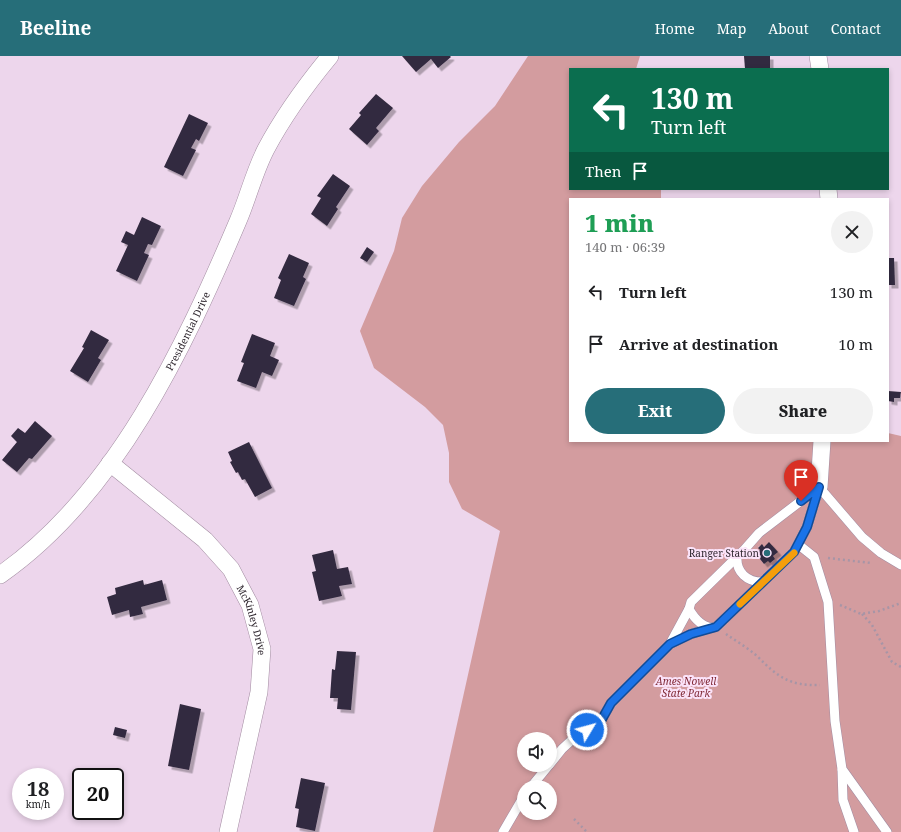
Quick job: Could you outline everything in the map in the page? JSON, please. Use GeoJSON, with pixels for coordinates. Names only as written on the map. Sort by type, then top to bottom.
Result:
{"type":"FeatureCollection","features":[{"type":"Feature","properties":{"kind":"street","name":"Presidential Drive"},"geometry":{"type":"LineString","coordinates":[[0,575],[38,543],[73,509],[110,464],[141,418],[191,324],[238,221],[266,150],[288,112],[330,56]]}},
{"type":"Feature","properties":{"kind":"street"},"geometry":{"type":"LineString","coordinates":[[818,56],[820,68]]}},
{"type":"Feature","properties":{"kind":"street"},"geometry":{"type":"LineString","coordinates":[[819,487],[822,442]]}},
{"type":"Feature","properties":{"kind":"street","name":"McKinley Drive"},"geometry":{"type":"LineString","coordinates":[[110,464],[205,540],[231,569],[250,605],[262,649],[259,692],[228,832]]}},
{"type":"Feature","properties":{"kind":"lane"},"geometry":{"type":"LineString","coordinates":[[670,644],[691,634],[713,628],[794,552],[800,545],[807,527],[819,487]]}},
{"type":"Feature","properties":{"kind":"lane"},"geometry":{"type":"LineString","coordinates":[[557,755],[575,737],[597,728],[611,703],[670,644],[691,602],[768,525],[780,518],[819,487]]}},
{"type":"Feature","properties":{"kind":"lane"},"geometry":{"type":"LineString","coordinates":[[819,487],[862,537],[881,553],[901,565]]}},
{"type":"Feature","properties":{"kind":"lane"},"geometry":{"type":"LineString","coordinates":[[800,545],[814,557],[828,602],[835,721],[842,769],[843,800],[854,832]]}},
{"type":"Feature","properties":{"kind":"lane"},"geometry":{"type":"LineString","coordinates":[[737,557],[736,565],[747,578],[754,582],[762,582]]}},
{"type":"Feature","properties":{"kind":"lane"},"geometry":{"type":"LineString","coordinates":[[689,608],[692,615],[704,627],[713,628]]}},
{"type":"Feature","properties":{"kind":"lane"},"geometry":{"type":"LineString","coordinates":[[842,769],[887,832]]}},
{"type":"Feature","properties":{"kind":"lane"},"geometry":{"type":"LineString","coordinates":[[537,780],[543,772]]}},
{"type":"Feature","properties":{"kind":"lane"},"geometry":{"type":"LineString","coordinates":[[503,832],[517,808]]}},
{"type":"Feature","properties":{"kind":"path"},"geometry":{"type":"LineString","coordinates":[[814,557],[877,563]]}},
{"type":"Feature","properties":{"kind":"path"},"geometry":{"type":"LineString","coordinates":[[828,602],[849,608],[861,614],[872,625],[892,662],[901,667]]}},
{"type":"Feature","properties":{"kind":"path"},"geometry":{"type":"LineString","coordinates":[[861,614],[879,611],[901,603]]}},
{"type":"Feature","properties":{"kind":"path"},"geometry":{"type":"LineString","coordinates":[[713,628],[756,656],[765,666],[785,680],[802,686],[834,685]]}},
{"type":"Feature","properties":{"kind":"path"},"geometry":{"type":"LineString","coordinates":[[574,819],[588,832]]}},
{"type":"Feature","properties":{"kind":"green space","name":"Ames Nowell State Park"},"geometry":{"type":"Polygon","coordinates":[[[528,56],[640,56],[636,68],[569,68],[569,190],[661,190],[661,198],[569,198],[569,442],[889,442],[889,433],[901,436],[901,832],[433,832],[500,531],[462,509],[449,482],[449,453],[443,425],[425,407],[374,368],[360,331],[394,251],[402,218],[422,186],[459,142],[495,106],[528,56]],[[769,543],[764,547],[762,545],[758,547],[760,550],[756,554],[764,564],[777,552],[769,543]]]}},
{"type":"Feature","properties":{"kind":"building"},"geometry":{"type":"Polygon","coordinates":[[[402,56],[451,57],[438,68],[431,59],[416,72],[402,56]]]}},
{"type":"Feature","properties":{"kind":"building"},"geometry":{"type":"Polygon","coordinates":[[[744,56],[770,56],[770,68],[745,68],[744,56]]]}},
{"type":"Feature","properties":{"kind":"building"},"geometry":{"type":"Polygon","coordinates":[[[376,94],[393,108],[376,128],[379,131],[367,145],[349,129],[361,115],[359,113],[376,94]]]}},
{"type":"Feature","properties":{"kind":"building"},"geometry":{"type":"Polygon","coordinates":[[[189,114],[208,123],[199,141],[196,139],[191,148],[196,150],[183,176],[164,167],[189,114]]]}},
{"type":"Feature","properties":{"kind":"building"},"geometry":{"type":"Polygon","coordinates":[[[333,174],[350,186],[336,207],[338,209],[327,226],[311,214],[321,198],[317,196],[333,174]]]}},
{"type":"Feature","properties":{"kind":"building"},"geometry":{"type":"Polygon","coordinates":[[[142,217],[161,226],[152,245],[148,244],[144,253],[149,255],[137,281],[116,271],[128,245],[121,242],[126,231],[134,235],[142,217]]]}},
{"type":"Feature","properties":{"kind":"building"},"geometry":{"type":"Polygon","coordinates":[[[367,247],[374,252],[367,262],[360,258],[367,247]]]}},
{"type":"Feature","properties":{"kind":"building"},"geometry":{"type":"Polygon","coordinates":[[[289,254],[309,263],[303,277],[306,279],[294,306],[274,298],[281,280],[278,278],[289,254]]]}},
{"type":"Feature","properties":{"kind":"building"},"geometry":{"type":"Polygon","coordinates":[[[889,258],[894,258],[895,285],[889,285],[889,258]]]}},
{"type":"Feature","properties":{"kind":"building"},"geometry":{"type":"Polygon","coordinates":[[[91,330],[109,340],[98,358],[101,360],[88,382],[70,371],[84,348],[82,347],[91,330]]]}},
{"type":"Feature","properties":{"kind":"building"},"geometry":{"type":"Polygon","coordinates":[[[252,334],[275,343],[270,356],[279,360],[272,376],[262,372],[256,388],[237,381],[244,363],[241,362],[252,334]]]}},
{"type":"Feature","properties":{"kind":"building"},"geometry":{"type":"Polygon","coordinates":[[[889,391],[901,392],[900,398],[894,398],[894,402],[889,401],[889,391]]]}},
{"type":"Feature","properties":{"kind":"building"},"geometry":{"type":"Polygon","coordinates":[[[35,421],[52,436],[32,459],[29,458],[17,472],[2,460],[17,442],[11,436],[18,428],[25,433],[35,421]]]}},
{"type":"Feature","properties":{"kind":"building"},"geometry":{"type":"Polygon","coordinates":[[[249,442],[272,488],[255,497],[245,479],[242,480],[238,472],[236,473],[230,462],[232,461],[228,452],[249,442]]]}},
{"type":"Feature","properties":{"kind":"building","name":"Ranger Station"},"geometry":{"type":"Polygon","coordinates":[[[769,542],[778,552],[773,556],[775,559],[770,563],[768,561],[764,564],[756,554],[760,550],[758,548],[762,544],[764,547],[769,542]]]}},
{"type":"Feature","properties":{"kind":"building"},"geometry":{"type":"Polygon","coordinates":[[[333,550],[337,569],[348,567],[352,584],[339,586],[342,596],[319,601],[312,572],[316,571],[312,555],[333,550]]]}},
{"type":"Feature","properties":{"kind":"building"},"geometry":{"type":"Polygon","coordinates":[[[143,580],[144,585],[162,580],[167,600],[141,607],[143,614],[130,617],[129,610],[112,615],[107,597],[116,594],[115,588],[143,580]]]}},
{"type":"Feature","properties":{"kind":"building"},"geometry":{"type":"Polygon","coordinates":[[[337,651],[356,652],[351,710],[337,709],[338,698],[330,698],[332,669],[335,670],[337,651]]]}},
{"type":"Feature","properties":{"kind":"building"},"geometry":{"type":"Polygon","coordinates":[[[180,704],[201,709],[189,770],[168,766],[180,704]]]}},
{"type":"Feature","properties":{"kind":"building"},"geometry":{"type":"Polygon","coordinates":[[[115,727],[127,730],[125,738],[113,735],[115,727]]]}},
{"type":"Feature","properties":{"kind":"building"},"geometry":{"type":"Polygon","coordinates":[[[301,778],[325,783],[315,831],[296,827],[299,809],[295,808],[301,778]]]}},
{"type":"Feature","properties":{"kind":"slow traffic"},"geometry":{"type":"LineString","coordinates":[[740,604],[794,553]]}},
{"type":"Feature","properties":{"kind":"place","name":"Ranger Station"},"geometry":{"type":"Point","coordinates":[767,553]}},
{"type":"Feature","properties":{"kind":"route"},"geometry":{"type":"LineString","coordinates":[[587,730],[597,728],[611,703],[670,644],[704,629],[716,627],[794,552],[800,545],[807,527],[819,487],[801,501]]}}]}
